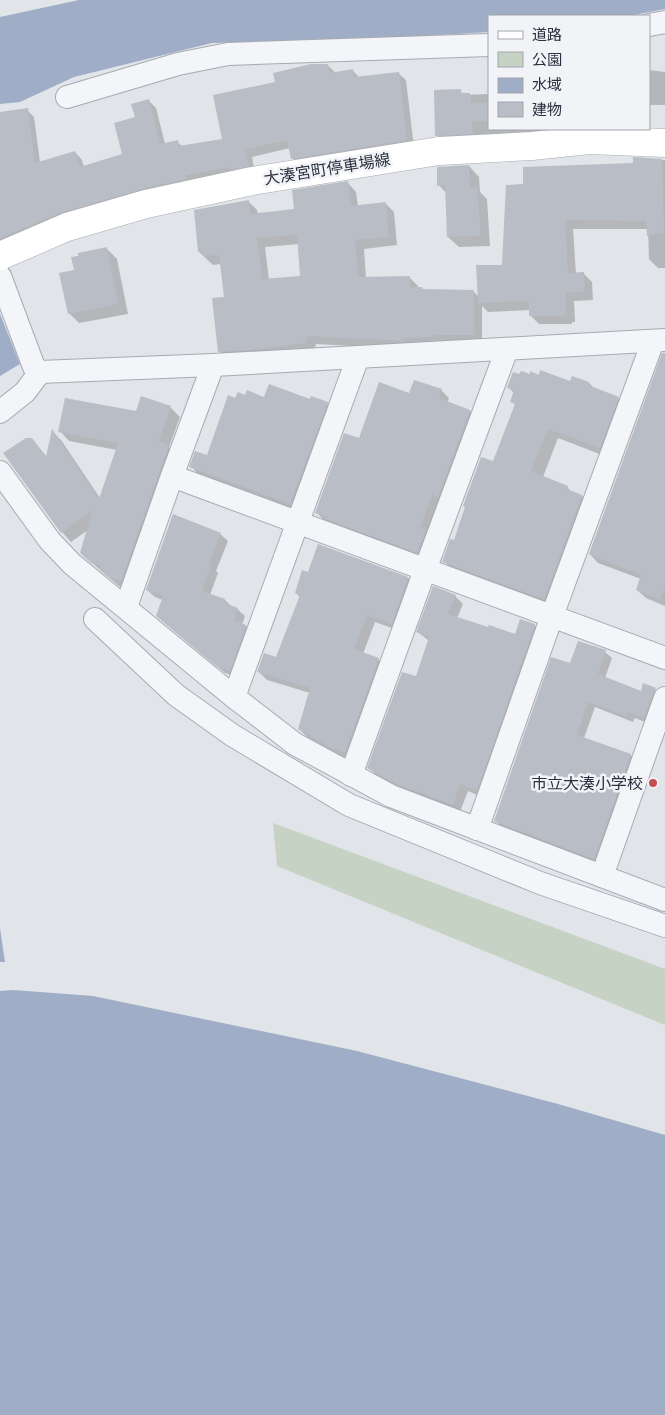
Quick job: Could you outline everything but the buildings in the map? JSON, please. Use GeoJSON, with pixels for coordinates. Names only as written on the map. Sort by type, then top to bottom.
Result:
{"type":"FeatureCollection","features":[{"type":"Feature","properties":{"kind":"main road","name":"大湊宮町停車場線"},"geometry":{"type":"LineString","coordinates":[[0,256],[67,227],[146,204],[252,181],[439,151],[532,146],[590,140],[665,143]]}},
{"type":"Feature","properties":{"kind":"street"},"geometry":{"type":"LineString","coordinates":[[650,25],[665,22]]}},
{"type":"Feature","properties":{"kind":"street"},"geometry":{"type":"LineString","coordinates":[[67,98],[178,64],[228,54],[488,45]]}},
{"type":"Feature","properties":{"kind":"street"},"geometry":{"type":"LineString","coordinates":[[0,276],[34,367],[40,372],[214,365],[659,340],[552,616],[477,829]]}},
{"type":"Feature","properties":{"kind":"street"},"geometry":{"type":"LineString","coordinates":[[351,775],[424,570],[507,349]]}},
{"type":"Feature","properties":{"kind":"street"},"geometry":{"type":"LineString","coordinates":[[234,697],[358,357]]}},
{"type":"Feature","properties":{"kind":"street"},"geometry":{"type":"LineString","coordinates":[[126,607],[172,476],[214,365]]}},
{"type":"Feature","properties":{"kind":"street"},"geometry":{"type":"LineString","coordinates":[[0,412],[25,392],[40,372]]}},
{"type":"Feature","properties":{"kind":"street"},"geometry":{"type":"LineString","coordinates":[[0,472],[50,541],[72,564],[234,697],[295,744],[391,796],[665,900]]}},
{"type":"Feature","properties":{"kind":"street"},"geometry":{"type":"LineString","coordinates":[[172,476],[665,658]]}},
{"type":"Feature","properties":{"kind":"street"},"geometry":{"type":"LineString","coordinates":[[95,619],[176,695],[232,735],[349,805],[540,883],[665,926]]}},
{"type":"Feature","properties":{"kind":"street"},"geometry":{"type":"LineString","coordinates":[[602,876],[665,698]]}},
{"type":"Feature","properties":{"kind":"green space"},"geometry":{"type":"Polygon","coordinates":[[[273,823],[665,969],[665,1025],[277,866],[273,823]]]}},
{"type":"Feature","properties":{"kind":"water"},"geometry":{"type":"Polygon","coordinates":[[[79,0],[665,0],[665,9],[634,15],[488,15],[488,32],[355,40],[212,43],[74,77],[20,102],[0,104],[0,17],[79,0]]]}},
{"type":"Feature","properties":{"kind":"water"},"geometry":{"type":"Polygon","coordinates":[[[0,314],[20,364],[0,376],[0,314]]]}},
{"type":"Feature","properties":{"kind":"water"},"geometry":{"type":"Polygon","coordinates":[[[0,928],[5,962],[0,962],[0,928]]]}},
{"type":"Feature","properties":{"kind":"water"},"geometry":{"type":"Polygon","coordinates":[[[13,990],[93,996],[357,1051],[558,1104],[665,1135],[665,1415],[0,1415],[0,991],[13,990]]]}},
{"type":"Feature","properties":{"kind":"place","name":"市立大湊小学校"},"geometry":{"type":"Point","coordinates":[653,783]}}]}
